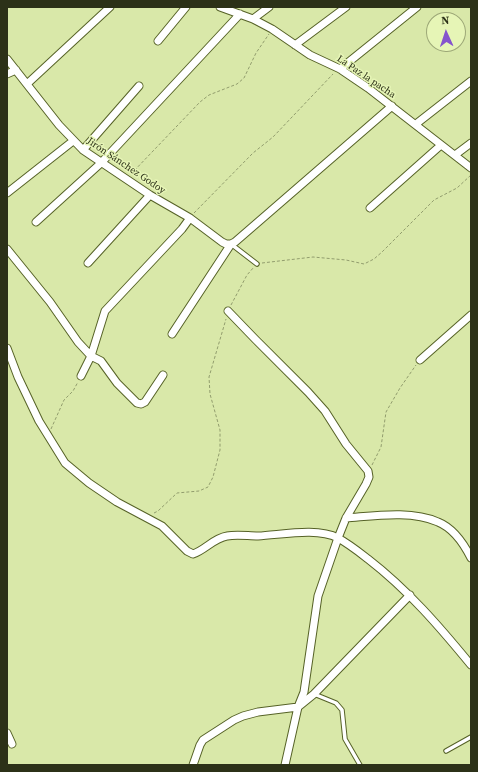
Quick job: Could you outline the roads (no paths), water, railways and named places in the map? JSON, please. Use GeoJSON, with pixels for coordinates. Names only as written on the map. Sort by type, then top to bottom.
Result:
{"type":"FeatureCollection","features":[{"type":"Feature","properties":{"kind":"street"},"geometry":{"type":"LineString","coordinates":[[27,84],[110,7]]}},
{"type":"Feature","properties":{"kind":"street"},"geometry":{"type":"LineString","coordinates":[[158,41],[186,7]]}},
{"type":"Feature","properties":{"kind":"street","name":"La Paz la pacha"},"geometry":{"type":"LineString","coordinates":[[220,7],[253,19],[272,29],[310,55],[340,69],[416,124],[471,168]]}},
{"type":"Feature","properties":{"kind":"street"},"geometry":{"type":"LineString","coordinates":[[253,19],[269,7]]}},
{"type":"Feature","properties":{"kind":"street"},"geometry":{"type":"LineString","coordinates":[[295,45],[346,7]]}},
{"type":"Feature","properties":{"kind":"street"},"geometry":{"type":"LineString","coordinates":[[340,69],[417,7]]}},
{"type":"Feature","properties":{"kind":"street"},"geometry":{"type":"LineString","coordinates":[[36,222],[101,163],[240,14]]}},
{"type":"Feature","properties":{"kind":"street","name":"Jirón Sánchez Godoy"},"geometry":{"type":"LineString","coordinates":[[7,59],[73,141],[82,150],[150,195],[190,218],[222,242],[231,244]]}},
{"type":"Feature","properties":{"kind":"street"},"geometry":{"type":"LineString","coordinates":[[7,74],[16,70]]}},
{"type":"Feature","properties":{"kind":"street"},"geometry":{"type":"LineString","coordinates":[[416,124],[471,81]]}},
{"type":"Feature","properties":{"kind":"street"},"geometry":{"type":"LineString","coordinates":[[82,150],[139,86]]}},
{"type":"Feature","properties":{"kind":"street"},"geometry":{"type":"LineString","coordinates":[[172,334],[231,244],[392,106]]}},
{"type":"Feature","properties":{"kind":"street"},"geometry":{"type":"LineString","coordinates":[[7,193],[73,141]]}},
{"type":"Feature","properties":{"kind":"street"},"geometry":{"type":"LineString","coordinates":[[455,155],[471,143]]}},
{"type":"Feature","properties":{"kind":"street"},"geometry":{"type":"LineString","coordinates":[[370,208],[441,145]]}},
{"type":"Feature","properties":{"kind":"street"},"geometry":{"type":"LineString","coordinates":[[88,263],[150,195]]}},
{"type":"Feature","properties":{"kind":"street"},"geometry":{"type":"LineString","coordinates":[[81,376],[91,356],[105,311],[182,229],[190,218]]}},
{"type":"Feature","properties":{"kind":"street"},"geometry":{"type":"LineString","coordinates":[[7,249],[50,302],[78,342],[91,356],[101,361],[117,383],[137,403],[140,404],[145,402],[163,375]]}},
{"type":"Feature","properties":{"kind":"street"},"geometry":{"type":"LineString","coordinates":[[228,311],[325,411],[346,444],[368,471],[369,477],[346,518],[318,596],[304,692],[298,707],[285,765]]}},
{"type":"Feature","properties":{"kind":"street"},"geometry":{"type":"LineString","coordinates":[[420,360],[471,315]]}},
{"type":"Feature","properties":{"kind":"street"},"geometry":{"type":"LineString","coordinates":[[7,348],[18,377],[47,435],[65,463],[117,502],[162,526],[187,551],[193,554],[199,552],[219,538],[228,536],[257,536],[305,532],[320,533],[338,538],[384,572],[410,595],[471,666]]}},
{"type":"Feature","properties":{"kind":"street"},"geometry":{"type":"LineString","coordinates":[[346,518],[383,515],[422,517],[439,522],[451,530],[471,558]]}},
{"type":"Feature","properties":{"kind":"street"},"geometry":{"type":"LineString","coordinates":[[193,765],[203,740],[234,720],[258,712],[298,707],[314,694],[410,595]]}},
{"type":"Feature","properties":{"kind":"street"},"geometry":{"type":"LineString","coordinates":[[7,733],[12,744]]}},
{"type":"Feature","properties":{"kind":"lane","name":"Jirón Sánchez Godoy"},"geometry":{"type":"LineString","coordinates":[[231,244],[257,264]]}},
{"type":"Feature","properties":{"kind":"lane"},"geometry":{"type":"LineString","coordinates":[[314,694],[336,703],[342,710],[345,739],[360,765]]}},
{"type":"Feature","properties":{"kind":"lane"},"geometry":{"type":"LineString","coordinates":[[446,750],[471,737]]}}]}
